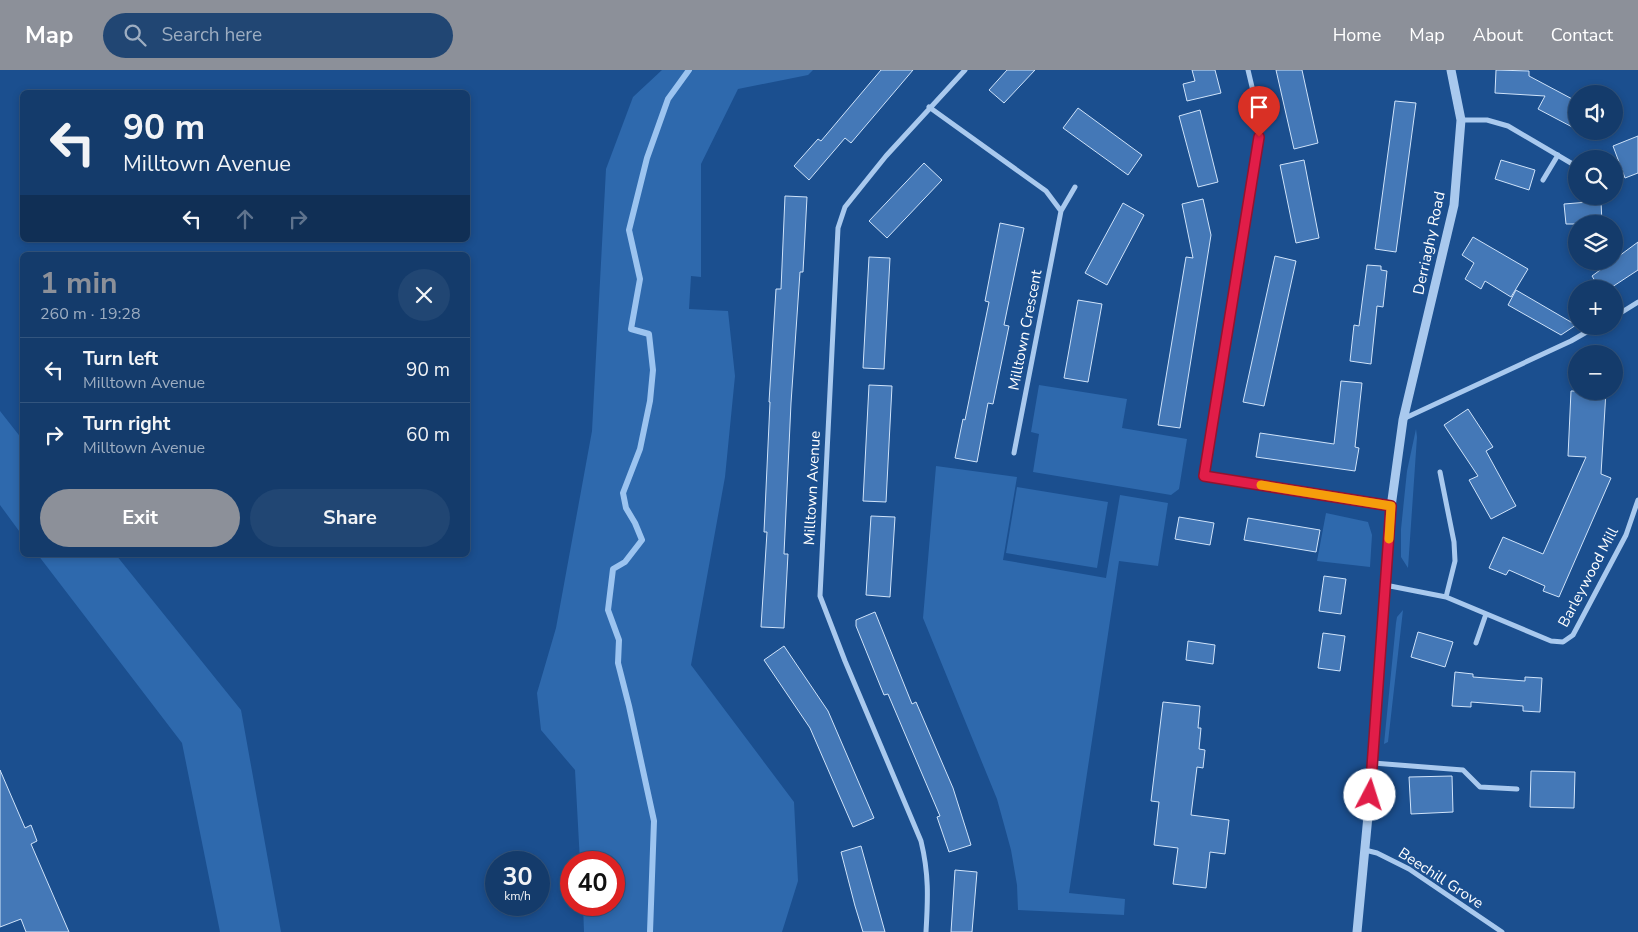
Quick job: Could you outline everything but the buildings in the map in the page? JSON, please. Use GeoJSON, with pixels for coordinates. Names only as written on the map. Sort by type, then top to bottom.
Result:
{"type":"FeatureCollection","features":[{"type":"Feature","properties":{"kind":"street","name":"Milltown Avenue"},"geometry":{"type":"LineString","coordinates":[[926,932],[928,887],[926,863],[921,841],[845,661],[820,596],[838,228],[845,207],[929,107],[965,70]]}},
{"type":"Feature","properties":{"kind":"street"},"geometry":{"type":"LineString","coordinates":[[1248,70],[1253,91],[1259,137],[1204,476],[1391,506]]}},
{"type":"Feature","properties":{"kind":"street","name":"Derriaghy Road"},"geometry":{"type":"LineString","coordinates":[[1357,932],[1373,763],[1391,506],[1403,420],[1454,205],[1461,120],[1451,70]]}},
{"type":"Feature","properties":{"kind":"street"},"geometry":{"type":"LineString","coordinates":[[929,107],[1046,191],[1061,211]]}},
{"type":"Feature","properties":{"kind":"street"},"geometry":{"type":"LineString","coordinates":[[1461,120],[1487,120],[1508,126],[1568,161]]}},
{"type":"Feature","properties":{"kind":"street"},"geometry":{"type":"LineString","coordinates":[[1543,180],[1558,155]]}},
{"type":"Feature","properties":{"kind":"street","name":"Milltown Crescent"},"geometry":{"type":"LineString","coordinates":[[1014,453],[1061,211],[1075,187]]}},
{"type":"Feature","properties":{"kind":"street"},"geometry":{"type":"LineString","coordinates":[[1623,311],[1638,302]]}},
{"type":"Feature","properties":{"kind":"street"},"geometry":{"type":"LineString","coordinates":[[1403,420],[1583,335]]}},
{"type":"Feature","properties":{"kind":"street"},"geometry":{"type":"LineString","coordinates":[[1440,472],[1454,542],[1455,561],[1446,597]]}},
{"type":"Feature","properties":{"kind":"street","name":"Barleywood Mill"},"geometry":{"type":"LineString","coordinates":[[1385,585],[1446,597],[1551,641],[1563,642],[1573,635],[1626,535],[1638,500]]}},
{"type":"Feature","properties":{"kind":"street"},"geometry":{"type":"LineString","coordinates":[[1476,643],[1486,614]]}},
{"type":"Feature","properties":{"kind":"street"},"geometry":{"type":"LineString","coordinates":[[1373,763],[1463,770],[1480,787],[1517,790]]}},
{"type":"Feature","properties":{"kind":"street","name":"Beechill Grove"},"geometry":{"type":"LineString","coordinates":[[1365,850],[1377,853],[1409,868],[1502,932]]}},
{"type":"Feature","properties":{"kind":"shaded area"},"geometry":{"type":"Polygon","coordinates":[[[662,70],[813,70],[808,75],[738,89],[701,164],[701,277],[691,276],[689,309],[728,311],[735,376],[725,477],[691,665],[794,802],[798,881],[782,932],[584,932],[583,916],[625,916],[625,851],[579,851],[575,770],[541,730],[537,693],[556,628],[592,431],[606,169],[633,97],[662,70]]]}},
{"type":"Feature","properties":{"kind":"shaded area"},"geometry":{"type":"Polygon","coordinates":[[[1039,385],[1127,399],[1122,428],[1187,439],[1179,489],[1171,495],[1033,472],[1039,434],[1031,432],[1039,385]]]}},
{"type":"Feature","properties":{"kind":"shaded area"},"geometry":{"type":"Polygon","coordinates":[[[0,411],[20,436],[20,532],[0,505],[0,411]]]}},
{"type":"Feature","properties":{"kind":"shaded area"},"geometry":{"type":"Polygon","coordinates":[[[1416,429],[1408,568],[1401,557],[1401,529],[1407,471],[1416,429]]]}},
{"type":"Feature","properties":{"kind":"shaded area"},"geometry":{"type":"Polygon","coordinates":[[[936,466],[1017,477],[1003,560],[1106,578],[1120,495],[1168,503],[1158,566],[1119,561],[1069,893],[1125,899],[1124,915],[1018,910],[1017,885],[1011,850],[997,799],[923,618],[936,466]]]}},
{"type":"Feature","properties":{"kind":"shaded area"},"geometry":{"type":"Polygon","coordinates":[[[1017,487],[1108,502],[1097,568],[1006,553],[1017,487]]]}},
{"type":"Feature","properties":{"kind":"shaded area"},"geometry":{"type":"Polygon","coordinates":[[[1326,513],[1368,522],[1372,535],[1370,567],[1317,561],[1326,513]]]}},
{"type":"Feature","properties":{"kind":"shaded area"},"geometry":{"type":"Polygon","coordinates":[[[40,557],[118,557],[241,710],[281,932],[220,932],[182,743],[40,557]]]}},
{"type":"Feature","properties":{"kind":"shaded area"},"geometry":{"type":"Polygon","coordinates":[[[1403,610],[1388,742],[1384,744],[1396,623],[1397,617],[1403,610]]]}},
{"type":"Feature","properties":{"kind":"waterway"},"geometry":{"type":"LineString","coordinates":[[650,932],[654,821],[618,663],[619,640],[608,610],[613,569],[625,562],[642,540],[626,508],[623,493],[640,449],[650,401],[653,370],[649,334],[631,329],[640,279],[629,230],[647,158],[668,99],[689,70]]}},
{"type":"Feature","properties":{"kind":"slow traffic"},"geometry":{"type":"LineString","coordinates":[[1261,485],[1391,506],[1389,539]]}},
{"type":"Feature","properties":{"kind":"route"},"geometry":{"type":"LineString","coordinates":[[1259,137],[1204,476],[1391,506],[1370,795]]}}]}
